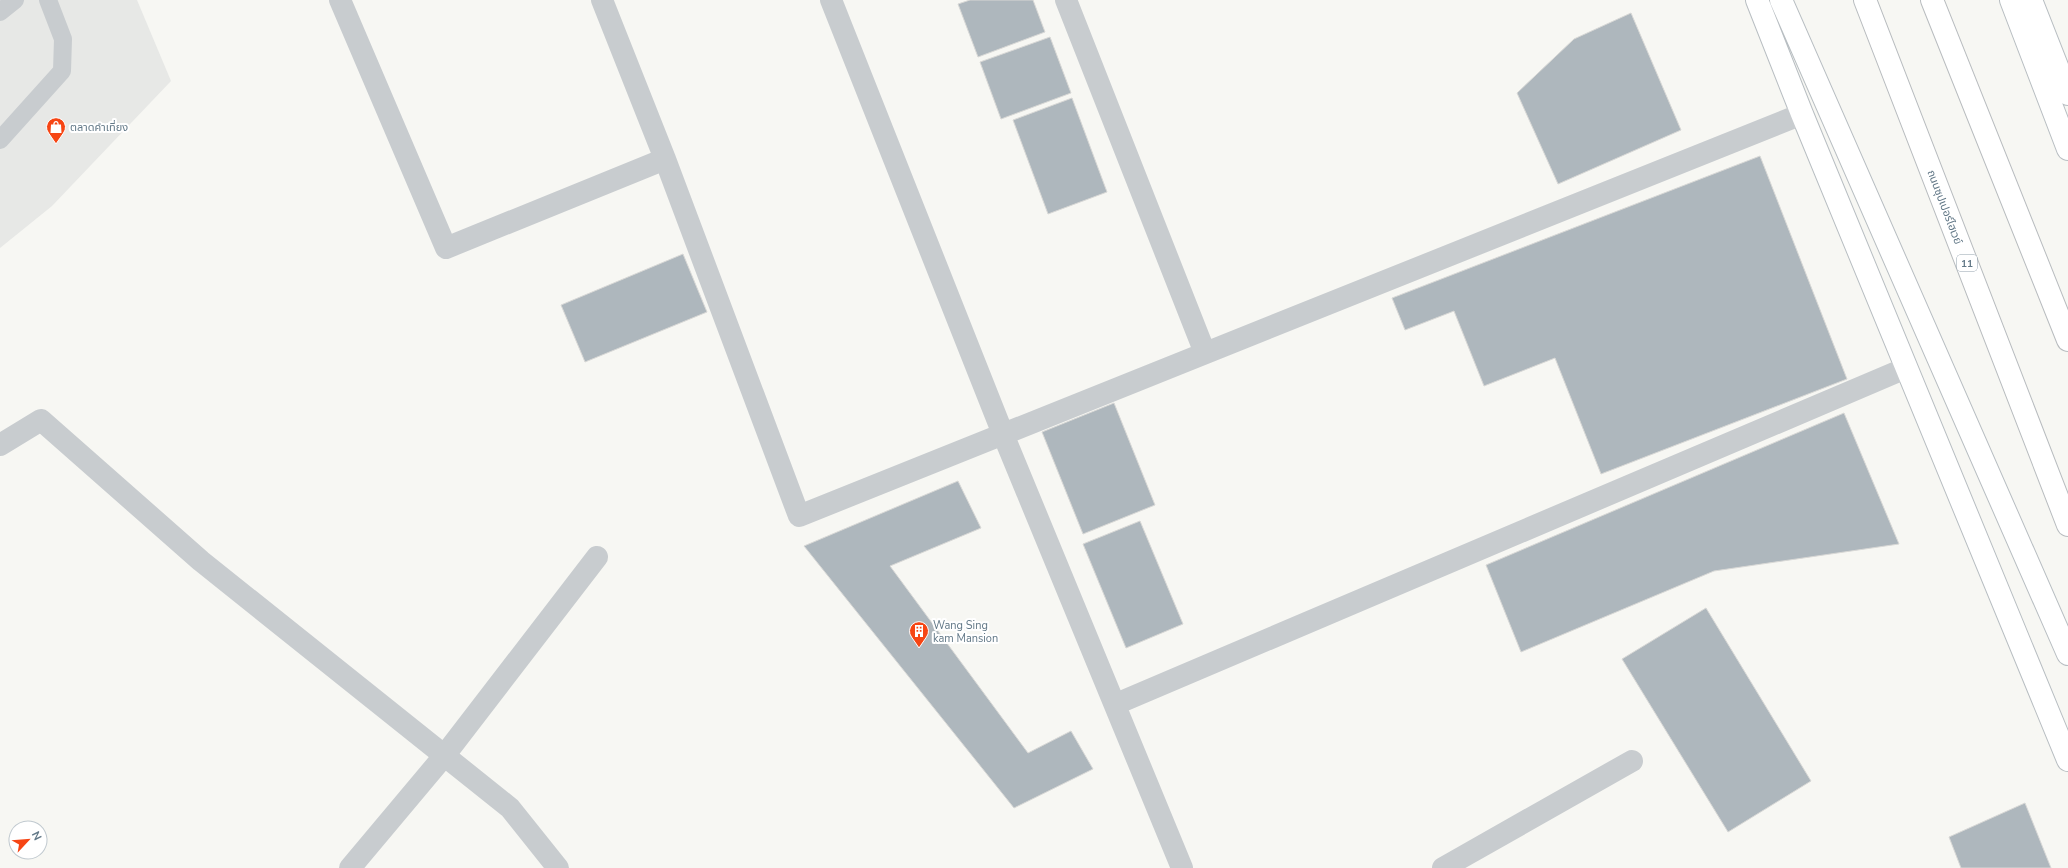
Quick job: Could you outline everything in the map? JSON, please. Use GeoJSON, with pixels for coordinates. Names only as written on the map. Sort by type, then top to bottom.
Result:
{"type":"FeatureCollection","features":[{"type":"Feature","properties":{"kind":"main road"},"geometry":{"type":"LineString","coordinates":[[1757,0],[1802,114],[2068,760]]}},
{"type":"Feature","properties":{"kind":"main road"},"geometry":{"type":"LineString","coordinates":[[1781,0],[2068,654]]}},
{"type":"Feature","properties":{"kind":"main road","name":"ถนนซุปเปอร์ไฮเวย์"},"geometry":{"type":"LineString","coordinates":[[1865,0],[2068,525]]}},
{"type":"Feature","properties":{"kind":"main road"},"geometry":{"type":"LineString","coordinates":[[1932,0],[2068,340]]}},
{"type":"Feature","properties":{"kind":"main road"},"geometry":{"type":"LineString","coordinates":[[2011,0],[2068,149]]}},
{"type":"Feature","properties":{"kind":"main road"},"geometry":{"type":"LineString","coordinates":[[2031,0],[2068,94]]}},
{"type":"Feature","properties":{"kind":"street"},"geometry":{"type":"LineString","coordinates":[[340,0],[446,248],[665,159]]}},
{"type":"Feature","properties":{"kind":"street"},"geometry":{"type":"LineString","coordinates":[[602,0],[665,159],[799,516],[1802,114]]}},
{"type":"Feature","properties":{"kind":"street"},"geometry":{"type":"LineString","coordinates":[[831,0],[1003,434],[1116,704],[1182,868]]}},
{"type":"Feature","properties":{"kind":"street"},"geometry":{"type":"LineString","coordinates":[[1066,0],[1205,353]]}},
{"type":"Feature","properties":{"kind":"street"},"geometry":{"type":"LineString","coordinates":[[1116,704],[1906,368]]}},
{"type":"Feature","properties":{"kind":"street"},"geometry":{"type":"LineString","coordinates":[[0,445],[41,420],[201,561],[510,808],[558,868]]}},
{"type":"Feature","properties":{"kind":"street"},"geometry":{"type":"LineString","coordinates":[[350,868],[444,756],[596,557]]}},
{"type":"Feature","properties":{"kind":"street"},"geometry":{"type":"LineString","coordinates":[[1449,867],[1632,762]]}},
{"type":"Feature","properties":{"kind":"lane"},"geometry":{"type":"LineString","coordinates":[[0,12],[15,0]]}},
{"type":"Feature","properties":{"kind":"lane"},"geometry":{"type":"LineString","coordinates":[[0,140],[62,71],[63,39],[48,0]]}},
{"type":"Feature","properties":{"kind":"shaded area","name":"ตลาดคำเที่ยง"},"geometry":{"type":"Polygon","coordinates":[[[0,0],[137,0],[171,81],[52,206],[0,248],[0,0]]]}},
{"type":"Feature","properties":{"kind":"building"},"geometry":{"type":"Polygon","coordinates":[[[970,0],[1033,0],[1045,32],[978,57],[958,4],[970,0]]]}},
{"type":"Feature","properties":{"kind":"building"},"geometry":{"type":"Polygon","coordinates":[[[1631,13],[1681,130],[1558,184],[1517,93],[1574,39],[1631,13]]]}},
{"type":"Feature","properties":{"kind":"building"},"geometry":{"type":"Polygon","coordinates":[[[1050,37],[1071,93],[1001,119],[980,62],[1050,37]]]}},
{"type":"Feature","properties":{"kind":"building"},"geometry":{"type":"Polygon","coordinates":[[[1072,98],[1107,192],[1048,214],[1013,120],[1072,98]]]}},
{"type":"Feature","properties":{"kind":"building"},"geometry":{"type":"Polygon","coordinates":[[[1760,156],[1847,379],[1601,474],[1555,358],[1484,386],[1454,311],[1405,330],[1392,298],[1760,156]]]}},
{"type":"Feature","properties":{"kind":"building"},"geometry":{"type":"Polygon","coordinates":[[[683,254],[707,312],[585,362],[561,305],[683,254]]]}},
{"type":"Feature","properties":{"kind":"building"},"geometry":{"type":"Polygon","coordinates":[[[1114,403],[1155,505],[1083,534],[1042,432],[1114,403]]]}},
{"type":"Feature","properties":{"kind":"building"},"geometry":{"type":"Polygon","coordinates":[[[1844,413],[1899,544],[1714,571],[1521,652],[1486,565],[1844,413]]]}},
{"type":"Feature","properties":{"kind":"building","name":"Wang Sing kam Mansion"},"geometry":{"type":"Polygon","coordinates":[[[958,481],[981,528],[890,566],[1028,753],[1071,731],[1093,769],[1014,808],[804,546],[958,481]]]}},
{"type":"Feature","properties":{"kind":"building"},"geometry":{"type":"Polygon","coordinates":[[[1140,521],[1183,624],[1126,648],[1083,544],[1140,521]]]}},
{"type":"Feature","properties":{"kind":"building"},"geometry":{"type":"Polygon","coordinates":[[[1706,608],[1811,781],[1728,832],[1622,659],[1706,608]]]}},
{"type":"Feature","properties":{"kind":"building"},"geometry":{"type":"Polygon","coordinates":[[[2025,803],[2051,868],[1961,868],[1949,837],[2025,803]]]}},
{"type":"Feature","properties":{"kind":"place","name":"ตลาดคำเที่ยง"},"geometry":{"type":"Point","coordinates":[56,144]}},
{"type":"Feature","properties":{"kind":"place","name":"Wang Sing kam Mansion"},"geometry":{"type":"Point","coordinates":[919,648]}}]}
